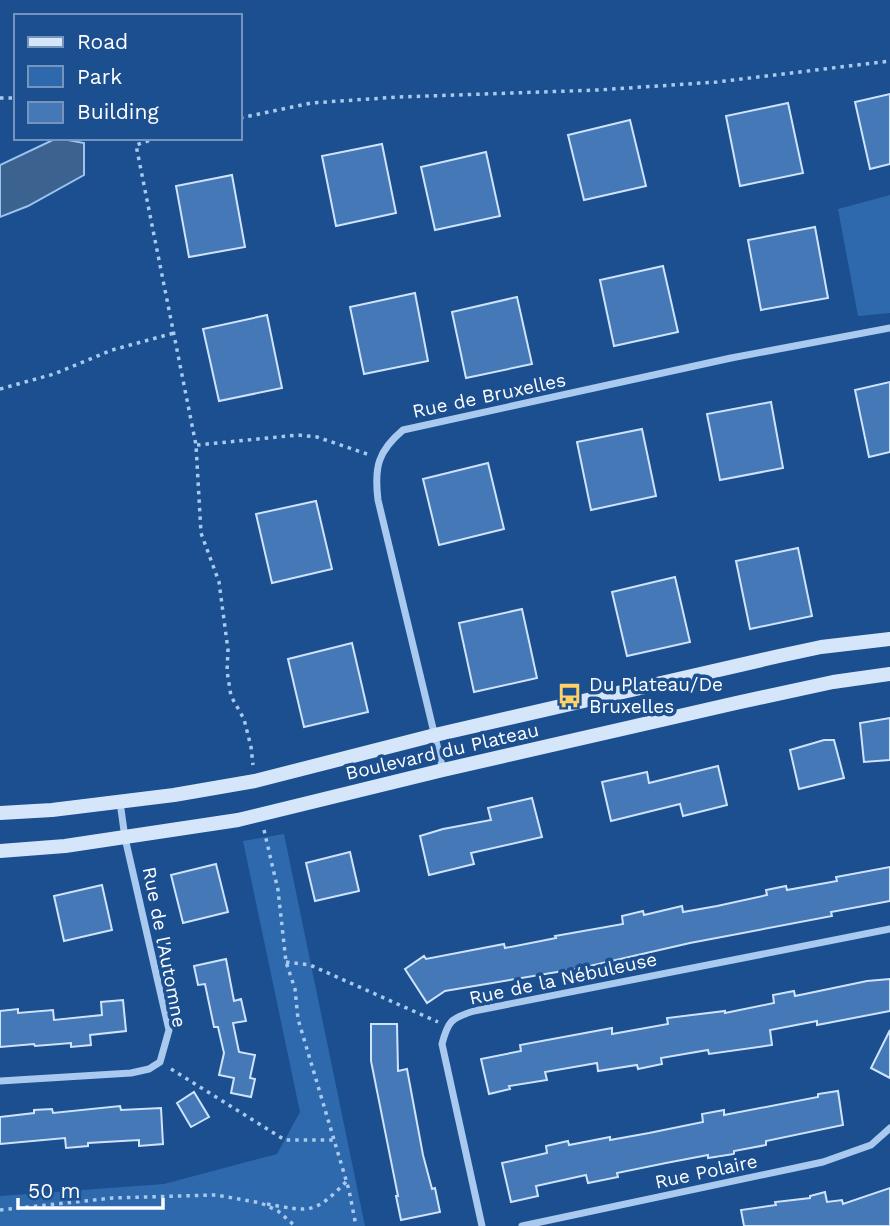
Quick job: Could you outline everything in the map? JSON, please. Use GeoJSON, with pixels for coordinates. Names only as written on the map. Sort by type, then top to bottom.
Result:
{"type":"FeatureCollection","features":[{"type":"Feature","properties":{"kind":"main road","name":"Boulevard du Plateau"},"geometry":{"type":"LineString","coordinates":[[0,813],[120,802],[255,781],[435,735],[789,654],[842,644],[890,639]]}},
{"type":"Feature","properties":{"kind":"main road","name":"Boulevard du Plateau"},"geometry":{"type":"LineString","coordinates":[[0,851],[125,838],[238,820],[443,770],[820,685],[890,674]]}},
{"type":"Feature","properties":{"kind":"street","name":"Rue de Bruxelles"},"geometry":{"type":"LineString","coordinates":[[379,458],[389,442],[403,430],[731,358],[890,328]]}},
{"type":"Feature","properties":{"kind":"street"},"geometry":{"type":"LineString","coordinates":[[379,458],[375,477],[378,500],[443,770]]}},
{"type":"Feature","properties":{"kind":"street","name":"Rue de l'Automne"},"geometry":{"type":"LineString","coordinates":[[120,802],[125,838],[169,1030],[160,1062]]}},
{"type":"Feature","properties":{"kind":"street","name":"Rue de la Nébuleuse"},"geometry":{"type":"LineString","coordinates":[[447,1026],[457,1017],[474,1011],[890,929]]}},
{"type":"Feature","properties":{"kind":"street"},"geometry":{"type":"LineString","coordinates":[[447,1026],[442,1044],[443,1053],[482,1226]]}},
{"type":"Feature","properties":{"kind":"street"},"geometry":{"type":"LineString","coordinates":[[0,1081],[131,1073],[149,1069],[160,1062]]}},
{"type":"Feature","properties":{"kind":"street","name":"Rue Polaire"},"geometry":{"type":"LineString","coordinates":[[522,1226],[823,1162],[871,1145],[890,1128]]}},
{"type":"Feature","properties":{"kind":"path"},"geometry":{"type":"LineString","coordinates":[[242,118],[311,103],[703,83],[890,61]]}},
{"type":"Feature","properties":{"kind":"path"},"geometry":{"type":"LineString","coordinates":[[136,140],[196,445],[201,533],[219,582],[231,696],[244,719],[253,768]]}},
{"type":"Feature","properties":{"kind":"path"},"geometry":{"type":"LineString","coordinates":[[136,145],[151,140]]}},
{"type":"Feature","properties":{"kind":"path"},"geometry":{"type":"LineString","coordinates":[[0,389],[54,374],[112,350],[175,333]]}},
{"type":"Feature","properties":{"kind":"path"},"geometry":{"type":"LineString","coordinates":[[196,445],[298,435],[317,436],[379,458]]}},
{"type":"Feature","properties":{"kind":"path"},"geometry":{"type":"LineString","coordinates":[[264,830],[278,890],[286,962],[295,989],[298,1019],[347,1182],[356,1226]]}},
{"type":"Feature","properties":{"kind":"path"},"geometry":{"type":"LineString","coordinates":[[286,962],[310,965],[447,1026]]}},
{"type":"Feature","properties":{"kind":"path"},"geometry":{"type":"LineString","coordinates":[[160,1062],[285,1140],[334,1140]]}},
{"type":"Feature","properties":{"kind":"path"},"geometry":{"type":"LineString","coordinates":[[0,1210],[113,1198],[186,1195],[216,1195],[301,1210],[316,1209],[347,1182]]}},
{"type":"Feature","properties":{"kind":"path"},"geometry":{"type":"LineString","coordinates":[[261,1203],[278,1211],[295,1226]]}},
{"type":"Feature","properties":{"kind":"green space"},"geometry":{"type":"Polygon","coordinates":[[[890,195],[890,313],[858,316],[838,209],[890,195]]]}},
{"type":"Feature","properties":{"kind":"green space"},"geometry":{"type":"Polygon","coordinates":[[[284,834],[365,1226],[0,1226],[0,1196],[164,1184],[277,1154],[300,1112],[243,841],[284,834]]]}},
{"type":"Feature","properties":{"kind":"shaded area"},"geometry":{"type":"Polygon","coordinates":[[[53,140],[84,143],[84,175],[28,206],[0,217],[0,165],[53,140]]]}},
{"type":"Feature","properties":{"kind":"building"},"geometry":{"type":"Polygon","coordinates":[[[890,94],[890,164],[870,169],[855,102],[890,94]]]}},
{"type":"Feature","properties":{"kind":"building"},"geometry":{"type":"Polygon","coordinates":[[[788,103],[803,173],[740,186],[726,116],[788,103]]]}},
{"type":"Feature","properties":{"kind":"building"},"geometry":{"type":"Polygon","coordinates":[[[630,120],[646,186],[584,200],[568,135],[630,120]]]}},
{"type":"Feature","properties":{"kind":"building"},"geometry":{"type":"Polygon","coordinates":[[[382,144],[396,213],[336,226],[322,156],[382,144]]]}},
{"type":"Feature","properties":{"kind":"building"},"geometry":{"type":"Polygon","coordinates":[[[486,152],[500,216],[435,230],[421,167],[486,152]]]}},
{"type":"Feature","properties":{"kind":"building"},"geometry":{"type":"Polygon","coordinates":[[[232,175],[245,247],[189,257],[176,186],[232,175]]]}},
{"type":"Feature","properties":{"kind":"building"},"geometry":{"type":"Polygon","coordinates":[[[815,227],[828,298],[761,310],[748,240],[815,227]]]}},
{"type":"Feature","properties":{"kind":"building"},"geometry":{"type":"Polygon","coordinates":[[[663,266],[678,332],[614,346],[600,280],[663,266]]]}},
{"type":"Feature","properties":{"kind":"building"},"geometry":{"type":"Polygon","coordinates":[[[415,293],[428,361],[364,374],[350,307],[415,293]]]}},
{"type":"Feature","properties":{"kind":"building"},"geometry":{"type":"Polygon","coordinates":[[[517,297],[532,364],[466,378],[452,312],[517,297]]]}},
{"type":"Feature","properties":{"kind":"building"},"geometry":{"type":"Polygon","coordinates":[[[267,315],[282,388],[219,401],[203,329],[267,315]]]}},
{"type":"Feature","properties":{"kind":"building"},"geometry":{"type":"Polygon","coordinates":[[[890,382],[890,452],[869,457],[855,390],[890,382]]]}},
{"type":"Feature","properties":{"kind":"building"},"geometry":{"type":"Polygon","coordinates":[[[771,402],[783,468],[720,480],[707,414],[771,402]]]}},
{"type":"Feature","properties":{"kind":"building"},"geometry":{"type":"Polygon","coordinates":[[[642,429],[656,496],[591,510],[577,442],[642,429]]]}},
{"type":"Feature","properties":{"kind":"building"},"geometry":{"type":"Polygon","coordinates":[[[488,463],[504,529],[439,545],[423,479],[488,463]]]}},
{"type":"Feature","properties":{"kind":"building"},"geometry":{"type":"Polygon","coordinates":[[[316,501],[332,569],[272,583],[256,514],[316,501]]]}},
{"type":"Feature","properties":{"kind":"building"},"geometry":{"type":"Polygon","coordinates":[[[798,548],[812,616],[750,629],[736,561],[798,548]]]}},
{"type":"Feature","properties":{"kind":"building"},"geometry":{"type":"Polygon","coordinates":[[[675,577],[690,642],[627,656],[612,592],[675,577]]]}},
{"type":"Feature","properties":{"kind":"building"},"geometry":{"type":"Polygon","coordinates":[[[522,609],[537,678],[474,692],[459,623],[522,609]]]}},
{"type":"Feature","properties":{"kind":"building"},"geometry":{"type":"Polygon","coordinates":[[[352,643],[368,712],[304,727],[288,659],[352,643]]]}},
{"type":"Feature","properties":{"kind":"building"},"geometry":{"type":"Polygon","coordinates":[[[890,718],[890,760],[864,762],[860,723],[890,718]]]}},
{"type":"Feature","properties":{"kind":"building"},"geometry":{"type":"Polygon","coordinates":[[[824,740],[834,740],[844,778],[799,789],[790,750],[824,740]]]}},
{"type":"Feature","properties":{"kind":"building"},"geometry":{"type":"Polygon","coordinates":[[[718,766],[727,805],[683,816],[680,804],[611,821],[602,782],[647,772],[649,783],[718,766]]]}},
{"type":"Feature","properties":{"kind":"building"},"geometry":{"type":"Polygon","coordinates":[[[532,798],[542,837],[471,853],[474,864],[429,875],[420,836],[491,820],[488,808],[532,798]]]}},
{"type":"Feature","properties":{"kind":"building"},"geometry":{"type":"Polygon","coordinates":[[[350,852],[359,891],[315,901],[306,863],[350,852]]]}},
{"type":"Feature","properties":{"kind":"building"},"geometry":{"type":"Polygon","coordinates":[[[216,864],[228,912],[183,923],[171,875],[216,864]]]}},
{"type":"Feature","properties":{"kind":"building"},"geometry":{"type":"Polygon","coordinates":[[[890,867],[890,901],[831,912],[832,916],[690,943],[581,968],[445,991],[427,1003],[405,969],[424,956],[426,959],[504,944],[505,948],[623,924],[622,916],[643,911],[644,915],[682,906],[683,912],[717,906],[767,895],[766,890],[786,886],[787,890],[837,881],[836,877],[890,867]]]}},
{"type":"Feature","properties":{"kind":"building"},"geometry":{"type":"Polygon","coordinates":[[[102,885],[112,930],[64,941],[54,896],[102,885]]]}},
{"type":"Feature","properties":{"kind":"building"},"geometry":{"type":"Polygon","coordinates":[[[226,959],[234,1001],[241,999],[246,1021],[233,1023],[239,1052],[255,1055],[250,1078],[255,1079],[251,1097],[231,1093],[234,1078],[219,1075],[224,1053],[218,1027],[214,1027],[205,984],[198,985],[194,966],[226,959]]]}},
{"type":"Feature","properties":{"kind":"building"},"geometry":{"type":"Polygon","coordinates":[[[890,979],[890,1011],[817,1025],[817,1021],[770,1030],[772,1045],[709,1054],[708,1050],[661,1058],[662,1064],[638,1069],[637,1065],[598,1071],[597,1063],[545,1072],[547,1080],[509,1086],[510,1089],[489,1094],[481,1059],[521,1051],[520,1045],[612,1028],[612,1034],[668,1024],[667,1018],[725,1013],[774,1003],[773,995],[794,991],[795,996],[890,979]]]}},
{"type":"Feature","properties":{"kind":"building"},"geometry":{"type":"Polygon","coordinates":[[[123,1000],[126,1031],[90,1035],[91,1045],[71,1047],[71,1043],[0,1047],[0,1011],[18,1009],[18,1013],[53,1010],[54,1020],[102,1015],[101,1002],[123,1000]]]}},
{"type":"Feature","properties":{"kind":"building"},"geometry":{"type":"Polygon","coordinates":[[[371,1024],[397,1024],[398,1071],[407,1069],[423,1155],[440,1212],[401,1220],[371,1061],[371,1024]]]}},
{"type":"Feature","properties":{"kind":"building"},"geometry":{"type":"Polygon","coordinates":[[[890,1030],[890,1078],[871,1068],[890,1030]]]}},
{"type":"Feature","properties":{"kind":"building"},"geometry":{"type":"Polygon","coordinates":[[[838,1091],[843,1125],[766,1141],[766,1145],[734,1151],[734,1154],[708,1158],[708,1155],[666,1163],[617,1173],[618,1177],[588,1183],[586,1175],[536,1186],[538,1196],[511,1202],[502,1163],[547,1153],[546,1146],[568,1141],[569,1145],[649,1133],[703,1122],[702,1114],[724,1110],[724,1115],[838,1091]]]}},
{"type":"Feature","properties":{"kind":"building"},"geometry":{"type":"Polygon","coordinates":[[[194,1092],[209,1117],[191,1127],[177,1103],[194,1092]]]}},
{"type":"Feature","properties":{"kind":"building"},"geometry":{"type":"Polygon","coordinates":[[[120,1106],[121,1110],[161,1108],[163,1144],[139,1146],[139,1140],[88,1143],[88,1146],[66,1148],[65,1138],[0,1144],[0,1117],[34,1113],[34,1110],[52,1109],[53,1113],[120,1106]]]}},
{"type":"Feature","properties":{"kind":"building"},"geometry":{"type":"Polygon","coordinates":[[[890,1188],[890,1226],[744,1226],[741,1210],[810,1198],[825,1192],[827,1202],[842,1200],[843,1204],[890,1188]]]}},
{"type":"Feature","properties":{"kind":"place","name":"Du Plateau/De Bruxelles"},"geometry":{"type":"Point","coordinates":[569,695]}}]}
